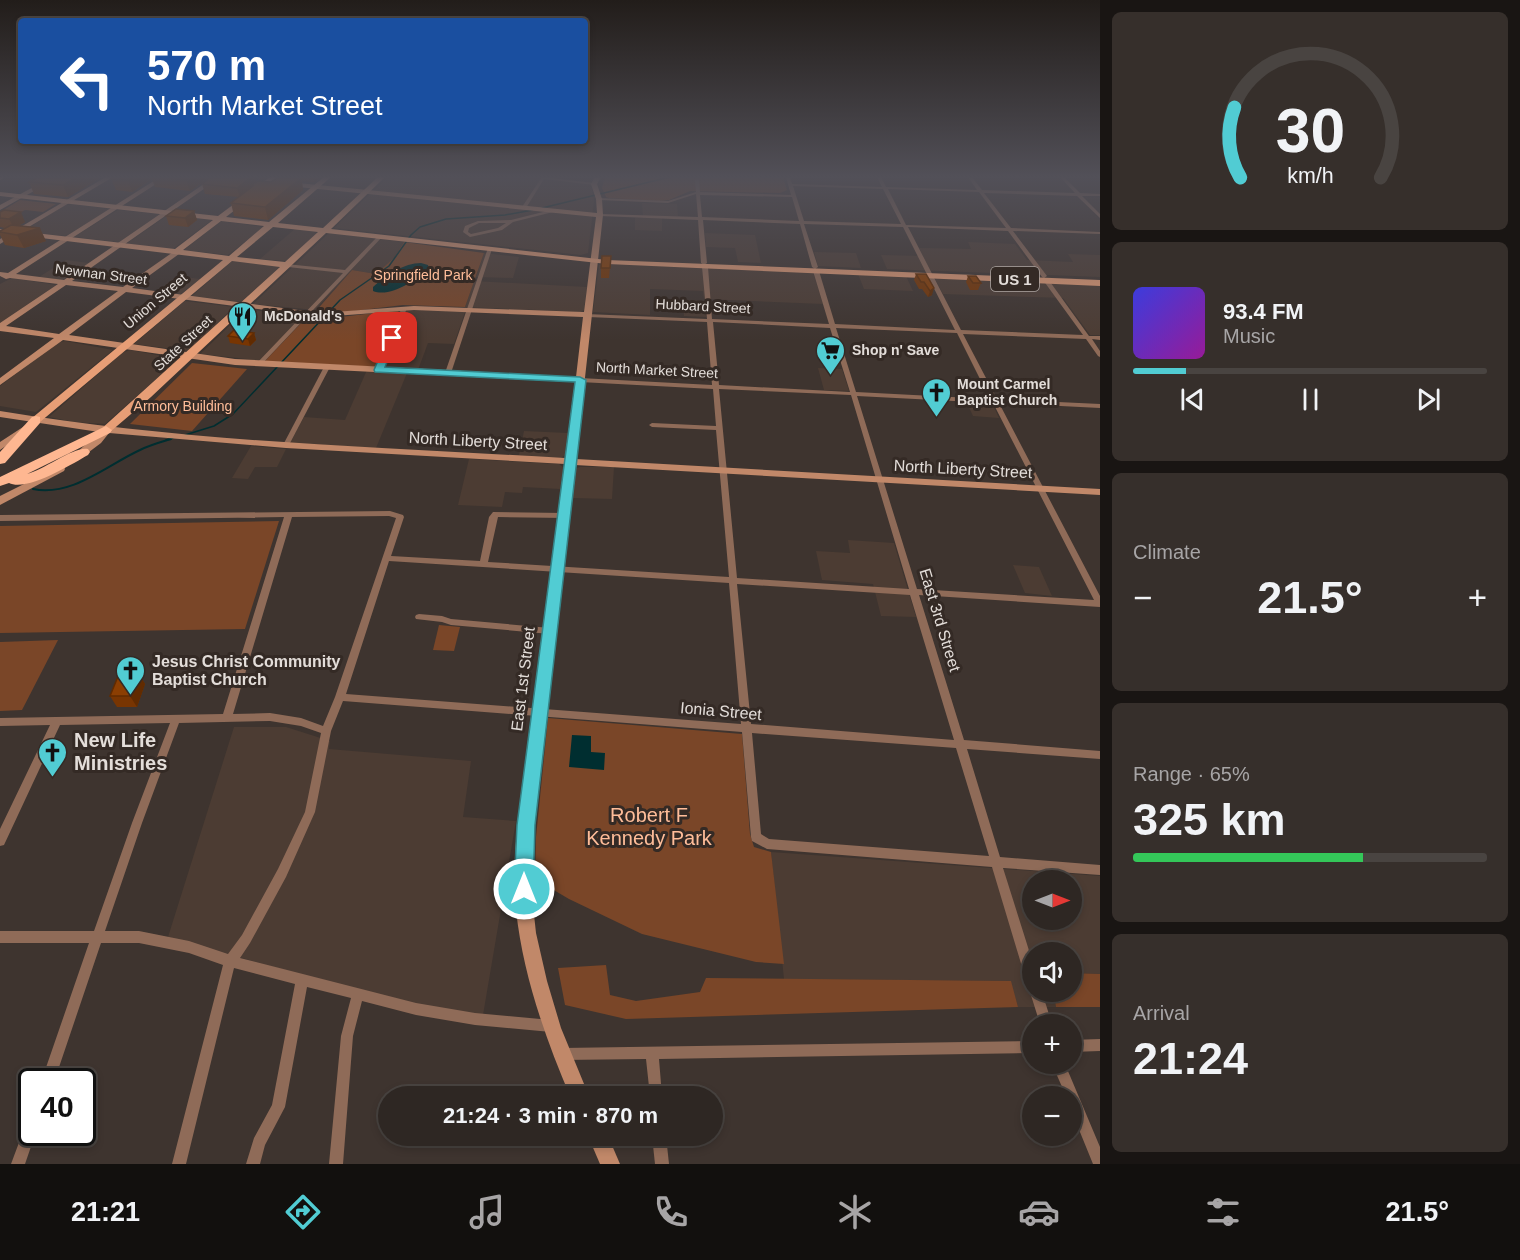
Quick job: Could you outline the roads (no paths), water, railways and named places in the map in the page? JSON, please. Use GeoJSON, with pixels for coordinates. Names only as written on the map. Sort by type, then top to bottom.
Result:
{"type":"FeatureCollection","features":[{"type":"Feature","properties":{"kind":"highway"},"geometry":{"type":"LineString","coordinates":[[0,460],[36,420]]}},
{"type":"Feature","properties":{"kind":"highway"},"geometry":{"type":"LineString","coordinates":[[0,483],[106,430]]}},
{"type":"Feature","properties":{"kind":"highway"},"geometry":{"type":"LineString","coordinates":[[0,483],[40,475],[84,452]]}},
{"type":"Feature","properties":{"kind":"main road"},"geometry":{"type":"LineString","coordinates":[[2,231],[288,265]]}},
{"type":"Feature","properties":{"kind":"main road"},"geometry":{"type":"LineString","coordinates":[[176,252],[202,231]]}},
{"type":"Feature","properties":{"kind":"main road","name":"Union Street"},"geometry":{"type":"LineString","coordinates":[[36,420],[263,231]]}},
{"type":"Feature","properties":{"kind":"main road","name":"State Street"},"geometry":{"type":"LineString","coordinates":[[106,430],[325,231]]}},
{"type":"Feature","properties":{"kind":"main road","name":"US 1"},"geometry":{"type":"LineString","coordinates":[[338,231],[595,260],[1100,281]]}},
{"type":"Feature","properties":{"kind":"street"},"geometry":{"type":"LineString","coordinates":[[0,242],[18,231]]}},
{"type":"Feature","properties":{"kind":"street"},"geometry":{"type":"LineString","coordinates":[[0,281],[4,275],[78,231]]}},
{"type":"Feature","properties":{"kind":"street"},"geometry":{"type":"LineString","coordinates":[[0,328],[139,231]]}},
{"type":"Feature","properties":{"kind":"street"},"geometry":{"type":"LineString","coordinates":[[465,231],[470,236],[493,231]]}},
{"type":"Feature","properties":{"kind":"street","name":"East 1st Street"},"geometry":{"type":"LineString","coordinates":[[575,1086],[551,1026],[530,943],[523,880],[526,825],[598,231]]}},
{"type":"Feature","properties":{"kind":"street"},"geometry":{"type":"LineString","coordinates":[[701,231],[756,837],[767,844],[1100,870]]}},
{"type":"Feature","properties":{"kind":"street","name":"East 3rd Street"},"geometry":{"type":"LineString","coordinates":[[805,231],[1022,947]]}},
{"type":"Feature","properties":{"kind":"street"},"geometry":{"type":"LineString","coordinates":[[907,231],[1100,604]]}},
{"type":"Feature","properties":{"kind":"street"},"geometry":{"type":"LineString","coordinates":[[1010,231],[1100,355]]}},
{"type":"Feature","properties":{"kind":"street"},"geometry":{"type":"LineString","coordinates":[[1049,231],[1100,233]]}},
{"type":"Feature","properties":{"kind":"street"},"geometry":{"type":"LineString","coordinates":[[259,364],[381,236]]}},
{"type":"Feature","properties":{"kind":"street"},"geometry":{"type":"LineString","coordinates":[[448,373],[490,249]]}},
{"type":"Feature","properties":{"kind":"street"},"geometry":{"type":"LineString","coordinates":[[0,382],[176,252]]}},
{"type":"Feature","properties":{"kind":"street"},"geometry":{"type":"LineString","coordinates":[[288,265],[346,272]]}},
{"type":"Feature","properties":{"kind":"street","name":"Newnan Street"},"geometry":{"type":"LineString","coordinates":[[4,275],[306,314]]}},
{"type":"Feature","properties":{"kind":"street"},"geometry":{"type":"LineString","coordinates":[[379,370],[404,308]]}},
{"type":"Feature","properties":{"kind":"street","name":"Hubbard Street"},"geometry":{"type":"LineString","coordinates":[[306,314],[325,315],[404,308],[1100,338]]}},
{"type":"Feature","properties":{"kind":"street","name":"North Market Street"},"geometry":{"type":"LineString","coordinates":[[0,328],[259,364],[1100,406]]}},
{"type":"Feature","properties":{"kind":"street"},"geometry":{"type":"LineString","coordinates":[[286,445],[327,367]]}},
{"type":"Feature","properties":{"kind":"street","name":"North Liberty Street"},"geometry":{"type":"LineString","coordinates":[[0,414],[106,430],[286,445],[1100,492]]}},
{"type":"Feature","properties":{"kind":"street","name":"Union Street"},"geometry":{"type":"LineString","coordinates":[[0,447],[36,420]]}},
{"type":"Feature","properties":{"kind":"street"},"geometry":{"type":"LineString","coordinates":[[652,425],[720,428]]}},
{"type":"Feature","properties":{"kind":"street"},"geometry":{"type":"LineString","coordinates":[[0,501],[60,469],[84,452],[106,430]]}},
{"type":"Feature","properties":{"kind":"street"},"geometry":{"type":"LineString","coordinates":[[227,718],[290,514]]}},
{"type":"Feature","properties":{"kind":"street"},"geometry":{"type":"LineString","coordinates":[[0,518],[398,514],[399,520],[340,697],[326,731],[309,812],[282,873],[246,939],[230,961],[179,1164]]}},
{"type":"Feature","properties":{"kind":"street"},"geometry":{"type":"LineString","coordinates":[[483,564],[495,514],[564,516]]}},
{"type":"Feature","properties":{"kind":"street"},"geometry":{"type":"LineString","coordinates":[[386,558],[1100,604]]}},
{"type":"Feature","properties":{"kind":"street"},"geometry":{"type":"LineString","coordinates":[[419,617],[550,631]]}},
{"type":"Feature","properties":{"kind":"street","name":"Ionia Street"},"geometry":{"type":"LineString","coordinates":[[340,697],[1100,754]]}},
{"type":"Feature","properties":{"kind":"street"},"geometry":{"type":"LineString","coordinates":[[0,722],[270,717],[301,722],[326,731]]}},
{"type":"Feature","properties":{"kind":"street"},"geometry":{"type":"LineString","coordinates":[[52,1068],[176,719]]}},
{"type":"Feature","properties":{"kind":"street"},"geometry":{"type":"LineString","coordinates":[[0,841],[57,721]]}},
{"type":"Feature","properties":{"kind":"street"},"geometry":{"type":"LineString","coordinates":[[0,937],[98,935],[140,937],[189,947],[230,961],[358,995],[456,1016],[551,1026]]}},
{"type":"Feature","properties":{"kind":"street"},"geometry":{"type":"LineString","coordinates":[[253,1164],[259,1143],[278,1107],[302,981]]}},
{"type":"Feature","properties":{"kind":"street"},"geometry":{"type":"LineString","coordinates":[[336,1164],[347,1036],[358,995]]}},
{"type":"Feature","properties":{"kind":"street"},"geometry":{"type":"LineString","coordinates":[[1082,1046],[1100,1045]]}},
{"type":"Feature","properties":{"kind":"street"},"geometry":{"type":"LineString","coordinates":[[561,1054],[1022,1047]]}},
{"type":"Feature","properties":{"kind":"street"},"geometry":{"type":"LineString","coordinates":[[652,1053],[655,1086]]}},
{"type":"Feature","properties":{"kind":"street"},"geometry":{"type":"LineString","coordinates":[[1063,1074],[1100,1164]]}},
{"type":"Feature","properties":{"kind":"street"},"geometry":{"type":"LineString","coordinates":[[18,1164],[25,1146]]}},
{"type":"Feature","properties":{"kind":"street"},"geometry":{"type":"LineString","coordinates":[[602,1146],[609,1164]]}},
{"type":"Feature","properties":{"kind":"street"},"geometry":{"type":"LineString","coordinates":[[660,1146],[662,1164]]}},
{"type":"Feature","properties":{"kind":"water"},"geometry":{"type":"Polygon","coordinates":[[[421,263],[428,265],[429,269],[410,283],[387,292],[373,291],[373,287],[395,270],[421,263]]]}},
{"type":"Feature","properties":{"kind":"water"},"geometry":{"type":"Polygon","coordinates":[[[572,735],[591,736],[591,752],[605,753],[604,770],[569,767],[572,735]]]}},
{"type":"Feature","properties":{"kind":"waterway"},"geometry":{"type":"LineString","coordinates":[[185,435],[214,426],[233,414],[340,300],[389,266],[415,231]]}},
{"type":"Feature","properties":{"kind":"waterway"},"geometry":{"type":"LineString","coordinates":[[166,440],[173,438]]}},
{"type":"Feature","properties":{"kind":"waterway"},"geometry":{"type":"LineString","coordinates":[[33,489],[47,490],[75,484],[140,450],[171,439]]}},
{"type":"Feature","properties":{"kind":"place","name":"McDonald's"},"geometry":{"type":"Point","coordinates":[243,342]}},
{"type":"Feature","properties":{"kind":"place","name":"Shop n' Save"},"geometry":{"type":"Point","coordinates":[831,376]}},
{"type":"Feature","properties":{"kind":"place","name":"Mount Carmel Baptist Church"},"geometry":{"type":"Point","coordinates":[936,418]}},
{"type":"Feature","properties":{"kind":"place","name":"Jesus Christ Community Baptist Church"},"geometry":{"type":"Point","coordinates":[131,696]}},
{"type":"Feature","properties":{"kind":"place","name":"New Life Ministries"},"geometry":{"type":"Point","coordinates":[53,778]}},
{"type":"Feature","properties":{"kind":"park label","name":"Springfield Park"},"geometry":{"type":"Point","coordinates":[423,275]}},
{"type":"Feature","properties":{"kind":"park label","name":"Armory Building"},"geometry":{"type":"Point","coordinates":[183,406]}},
{"type":"Feature","properties":{"kind":"park label","name":"Robert F Kennedy Park"},"geometry":{"type":"Point","coordinates":[649,826]}}]}
